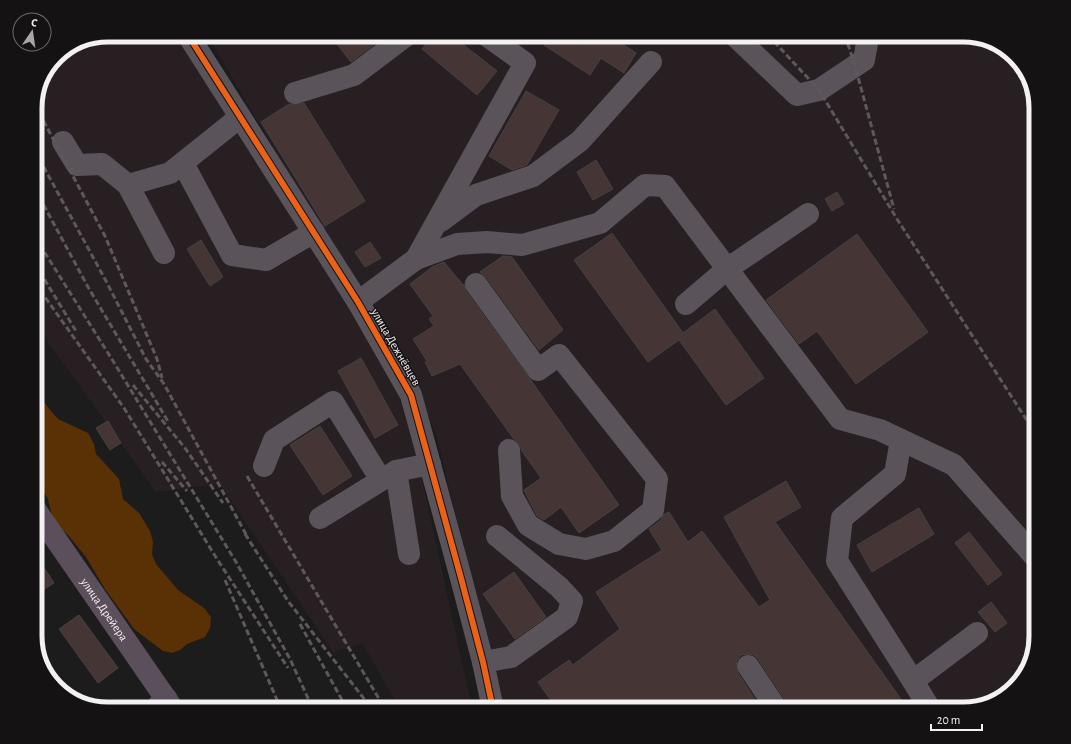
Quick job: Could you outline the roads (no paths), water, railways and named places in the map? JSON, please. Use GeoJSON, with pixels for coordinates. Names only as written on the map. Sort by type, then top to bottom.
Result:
{"type":"FeatureCollection","features":[{"type":"Feature","properties":{"kind":"main road","name":"улица Дрейера"},"geometry":{"type":"LineString","coordinates":[[42,520],[161,702]]}},
{"type":"Feature","properties":{"kind":"street","name":"улица Дежнёвцев"},"geometry":{"type":"LineString","coordinates":[[192,42],[358,302],[411,395],[483,662],[492,702]]}},
{"type":"Feature","properties":{"kind":"street"},"geometry":{"type":"LineString","coordinates":[[295,93],[354,75],[398,42]]}},
{"type":"Feature","properties":{"kind":"street"},"geometry":{"type":"LineString","coordinates":[[416,259],[525,63],[496,42]]}},
{"type":"Feature","properties":{"kind":"street"},"geometry":{"type":"LineString","coordinates":[[741,42],[797,95],[819,90],[864,60],[868,42]]}},
{"type":"Feature","properties":{"kind":"street"},"geometry":{"type":"LineString","coordinates":[[435,225],[476,195],[533,176],[580,141],[651,62]]}},
{"type":"Feature","properties":{"kind":"street"},"geometry":{"type":"LineString","coordinates":[[128,184],[170,173],[240,117]]}},
{"type":"Feature","properties":{"kind":"street"},"geometry":{"type":"LineString","coordinates":[[63,142],[77,165],[102,164],[128,184],[164,253]]}},
{"type":"Feature","properties":{"kind":"street"},"geometry":{"type":"LineString","coordinates":[[182,164],[232,255],[266,260],[314,232]]}},
{"type":"Feature","properties":{"kind":"street"},"geometry":{"type":"LineString","coordinates":[[358,302],[416,259],[457,244],[487,242],[522,246],[600,223],[645,185],[665,186],[840,419],[880,430],[954,465],[1029,550]]}},
{"type":"Feature","properties":{"kind":"street"},"geometry":{"type":"LineString","coordinates":[[686,304],[727,269],[808,214]]}},
{"type":"Feature","properties":{"kind":"street"},"geometry":{"type":"LineString","coordinates":[[476,284],[538,370],[559,355],[657,479],[653,510],[614,541],[586,549],[559,544],[528,525],[512,496],[509,450]]}},
{"type":"Feature","properties":{"kind":"street"},"geometry":{"type":"LineString","coordinates":[[264,466],[274,440],[333,402],[389,476],[409,554]]}},
{"type":"Feature","properties":{"kind":"street"},"geometry":{"type":"LineString","coordinates":[[901,440],[895,474],[842,518],[837,561],[926,702]]}},
{"type":"Feature","properties":{"kind":"street"},"geometry":{"type":"LineString","coordinates":[[320,518],[389,476],[430,464]]}},
{"type":"Feature","properties":{"kind":"street"},"geometry":{"type":"LineString","coordinates":[[483,662],[511,657],[567,617],[572,601],[559,587],[497,536]]}},
{"type":"Feature","properties":{"kind":"street"},"geometry":{"type":"LineString","coordinates":[[913,681],[977,633]]}},
{"type":"Feature","properties":{"kind":"street"},"geometry":{"type":"LineString","coordinates":[[748,666],[772,702]]}},
{"type":"Feature","properties":{"kind":"railway"},"geometry":{"type":"LineString","coordinates":[[774,42],[819,90],[897,219],[1029,426]]}},
{"type":"Feature","properties":{"kind":"railway"},"geometry":{"type":"LineString","coordinates":[[847,42],[894,209]]}},
{"type":"Feature","properties":{"kind":"railway"},"geometry":{"type":"LineString","coordinates":[[42,118],[105,236],[157,359],[162,378]]}},
{"type":"Feature","properties":{"kind":"railway"},"geometry":{"type":"LineString","coordinates":[[42,164],[106,281],[146,359],[164,384],[248,538]]}},
{"type":"Feature","properties":{"kind":"railway"},"geometry":{"type":"LineString","coordinates":[[42,202],[88,287],[169,423]]}},
{"type":"Feature","properties":{"kind":"railway"},"geometry":{"type":"LineString","coordinates":[[42,248],[236,562],[290,659],[310,702]]}},
{"type":"Feature","properties":{"kind":"railway"},"geometry":{"type":"LineString","coordinates":[[42,275],[76,331]]}},
{"type":"Feature","properties":{"kind":"railway"},"geometry":{"type":"LineString","coordinates":[[42,293],[124,408],[217,559],[288,668]]}},
{"type":"Feature","properties":{"kind":"railway"},"geometry":{"type":"LineString","coordinates":[[133,385],[185,448],[223,503]]}},
{"type":"Feature","properties":{"kind":"railway"},"geometry":{"type":"LineString","coordinates":[[162,462],[187,491]]}},
{"type":"Feature","properties":{"kind":"railway"},"geometry":{"type":"LineString","coordinates":[[247,476],[381,702]]}},
{"type":"Feature","properties":{"kind":"railway"},"geometry":{"type":"LineString","coordinates":[[245,534],[288,601],[367,702]]}},
{"type":"Feature","properties":{"kind":"railway"},"geometry":{"type":"LineString","coordinates":[[225,580],[278,702]]}},
{"type":"Feature","properties":{"kind":"railway"},"geometry":{"type":"LineString","coordinates":[[300,624],[343,702]]}}]}
